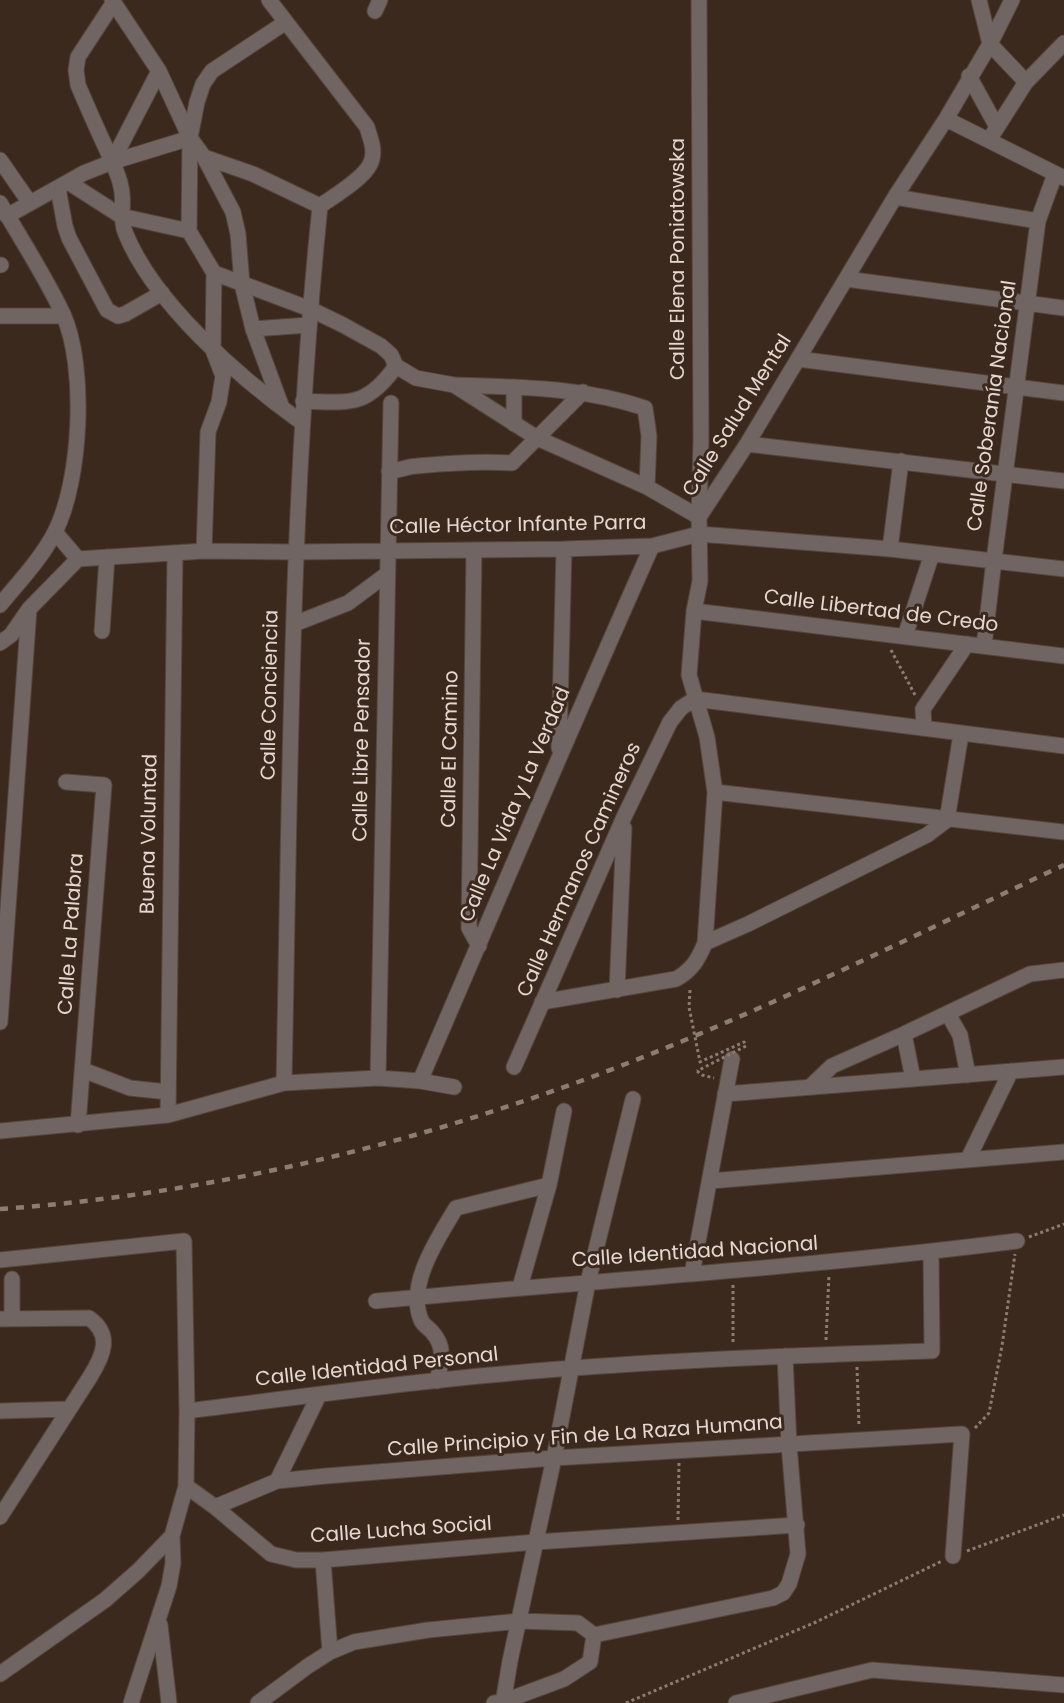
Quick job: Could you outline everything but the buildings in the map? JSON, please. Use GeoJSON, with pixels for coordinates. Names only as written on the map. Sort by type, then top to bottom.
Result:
{"type":"FeatureCollection","features":[{"type":"Feature","properties":{"kind":"street","name":"Calle Elena Poniatowska"},"geometry":{"type":"LineString","coordinates":[[699,0],[701,440],[699,517]]}},
{"type":"Feature","properties":{"kind":"street"},"geometry":{"type":"LineString","coordinates":[[980,0],[990,44],[1026,82]]}},
{"type":"Feature","properties":{"kind":"street","name":"Calle Salud Mental"},"geometry":{"type":"LineString","coordinates":[[617,990],[676,979],[689,972],[699,960],[705,943],[715,792],[707,737],[689,675],[694,611],[700,581],[699,517],[747,444],[895,197],[946,119],[969,76],[990,44],[1012,0]]}},
{"type":"Feature","properties":{"kind":"street"},"geometry":{"type":"LineString","coordinates":[[282,408],[253,329],[242,284],[238,234],[233,212],[204,157],[190,138],[159,71],[113,1],[78,57],[76,70],[78,85],[122,186],[121,216],[124,230],[140,262],[162,293],[213,350],[282,408],[301,422]]}},
{"type":"Feature","properties":{"kind":"street"},"geometry":{"type":"LineString","coordinates":[[204,157],[253,174],[320,206],[368,170],[373,148],[367,127],[286,22],[275,3]]}},
{"type":"Feature","properties":{"kind":"street"},"geometry":{"type":"LineString","coordinates":[[204,551],[208,432],[219,402],[223,376],[213,350],[214,273],[189,231],[190,138],[197,102],[203,84],[212,71],[286,22]]}},
{"type":"Feature","properties":{"kind":"street"},"geometry":{"type":"LineString","coordinates":[[993,134],[1026,82],[1064,43]]}},
{"type":"Feature","properties":{"kind":"street"},"geometry":{"type":"LineString","coordinates":[[112,162],[159,71]]}},
{"type":"Feature","properties":{"kind":"street"},"geometry":{"type":"LineString","coordinates":[[969,76],[993,134]]}},
{"type":"Feature","properties":{"kind":"street"},"geometry":{"type":"LineString","coordinates":[[946,119],[993,134],[1059,176]]}},
{"type":"Feature","properties":{"kind":"street"},"geometry":{"type":"LineString","coordinates":[[0,605],[38,558],[55,532],[67,498],[77,428],[77,377],[64,316],[4,209],[30,203],[112,162],[190,138]]}},
{"type":"Feature","properties":{"kind":"street"},"geometry":{"type":"LineString","coordinates":[[0,160],[30,203]]}},
{"type":"Feature","properties":{"kind":"street","name":"Calle Soberanía Nacional"},"geometry":{"type":"LineString","coordinates":[[984,646],[1038,221],[1059,176]]}},
{"type":"Feature","properties":{"kind":"street"},"geometry":{"type":"LineString","coordinates":[[63,185],[121,216],[189,231]]}},
{"type":"Feature","properties":{"kind":"street"},"geometry":{"type":"LineString","coordinates":[[63,185],[65,226],[69,238],[107,310],[112,315],[125,314],[162,293]]}},
{"type":"Feature","properties":{"kind":"street"},"geometry":{"type":"LineString","coordinates":[[895,197],[1038,221]]}},
{"type":"Feature","properties":{"kind":"street","name":"Calle Conciencia"},"geometry":{"type":"LineString","coordinates":[[284,1083],[294,624],[301,422],[320,206]]}},
{"type":"Feature","properties":{"kind":"street"},"geometry":{"type":"LineString","coordinates":[[214,273],[310,309],[381,346],[392,355],[396,366],[416,378],[454,385],[584,392],[645,408],[649,436],[648,488]]}},
{"type":"Feature","properties":{"kind":"street"},"geometry":{"type":"LineString","coordinates":[[846,279],[1064,308]]}},
{"type":"Feature","properties":{"kind":"street"},"geometry":{"type":"LineString","coordinates":[[0,316],[64,316]]}},
{"type":"Feature","properties":{"kind":"street"},"geometry":{"type":"LineString","coordinates":[[253,329],[309,325]]}},
{"type":"Feature","properties":{"kind":"street"},"geometry":{"type":"LineString","coordinates":[[798,359],[1064,393]]}},
{"type":"Feature","properties":{"kind":"street"},"geometry":{"type":"LineString","coordinates":[[303,401],[349,403],[369,396],[388,378],[396,366]]}},
{"type":"Feature","properties":{"kind":"street"},"geometry":{"type":"LineString","coordinates":[[454,385],[537,438],[648,488],[699,517]]}},
{"type":"Feature","properties":{"kind":"street"},"geometry":{"type":"LineString","coordinates":[[514,387],[514,424]]}},
{"type":"Feature","properties":{"kind":"street"},"geometry":{"type":"LineString","coordinates":[[389,471],[399,471],[414,466],[512,463],[584,392]]}},
{"type":"Feature","properties":{"kind":"street","name":"Calle Libre Pensador"},"geometry":{"type":"LineString","coordinates":[[378,1078],[391,403]]}},
{"type":"Feature","properties":{"kind":"street"},"geometry":{"type":"LineString","coordinates":[[747,444],[1064,481]]}},
{"type":"Feature","properties":{"kind":"street"},"geometry":{"type":"LineString","coordinates":[[890,549],[901,461]]}},
{"type":"Feature","properties":{"kind":"street"},"geometry":{"type":"LineString","coordinates":[[0,644],[11,635],[29,609],[78,559],[55,532]]}},
{"type":"Feature","properties":{"kind":"street","name":"Calle Héctor Infante Parra"},"geometry":{"type":"LineString","coordinates":[[78,559],[204,551],[296,552],[652,546],[699,534],[890,549],[1064,569]]}},
{"type":"Feature","properties":{"kind":"street","name":"Calle La Vida y La Verdad"},"geometry":{"type":"LineString","coordinates":[[420,1081],[558,757],[652,546]]}},
{"type":"Feature","properties":{"kind":"street"},"geometry":{"type":"LineString","coordinates":[[558,757],[564,549]]}},
{"type":"Feature","properties":{"kind":"street","name":"Calle El Camino"},"geometry":{"type":"LineString","coordinates":[[474,550],[469,928],[478,946]]}},
{"type":"Feature","properties":{"kind":"street","name":"Buena Voluntad"},"geometry":{"type":"LineString","coordinates":[[168,1115],[175,553]]}},
{"type":"Feature","properties":{"kind":"street"},"geometry":{"type":"LineString","coordinates":[[905,636],[932,554]]}},
{"type":"Feature","properties":{"kind":"street"},"geometry":{"type":"LineString","coordinates":[[102,631],[107,557]]}},
{"type":"Feature","properties":{"kind":"street"},"geometry":{"type":"LineString","coordinates":[[294,624],[348,603],[387,573]]}},
{"type":"Feature","properties":{"kind":"street"},"geometry":{"type":"LineString","coordinates":[[0,1022],[7,825],[29,609]]}},
{"type":"Feature","properties":{"kind":"street","name":"Calle Libertad de Credo"},"geometry":{"type":"LineString","coordinates":[[694,611],[1064,656]]}},
{"type":"Feature","properties":{"kind":"street"},"geometry":{"type":"LineString","coordinates":[[924,728],[923,710],[967,644]]}},
{"type":"Feature","properties":{"kind":"street"},"geometry":{"type":"LineString","coordinates":[[695,699],[1064,746]]}},
{"type":"Feature","properties":{"kind":"street","name":"Calle Hermanos Camineros"},"geometry":{"type":"LineString","coordinates":[[514,1067],[624,817],[670,722],[681,708],[695,699]]}},
{"type":"Feature","properties":{"kind":"street"},"geometry":{"type":"LineString","coordinates":[[705,943],[927,835],[947,820],[961,734]]}},
{"type":"Feature","properties":{"kind":"street","name":"Calle La Palabra"},"geometry":{"type":"LineString","coordinates":[[66,782],[104,785],[78,1125]]}},
{"type":"Feature","properties":{"kind":"street"},"geometry":{"type":"LineString","coordinates":[[715,792],[1064,832]]}},
{"type":"Feature","properties":{"kind":"street"},"geometry":{"type":"LineString","coordinates":[[542,1002],[617,990],[624,817]]}},
{"type":"Feature","properties":{"kind":"street"},"geometry":{"type":"LineString","coordinates":[[810,1087],[832,1066],[1030,974],[1064,970]]}},
{"type":"Feature","properties":{"kind":"street"},"geometry":{"type":"LineString","coordinates":[[948,1014],[960,1035],[968,1075]]}},
{"type":"Feature","properties":{"kind":"street"},"geometry":{"type":"LineString","coordinates":[[904,1034],[912,1079]]}},
{"type":"Feature","properties":{"kind":"street"},"geometry":{"type":"LineString","coordinates":[[692,1274],[732,1059]]}},
{"type":"Feature","properties":{"kind":"street"},"geometry":{"type":"LineString","coordinates":[[726,1087],[810,1087],[1064,1067]]}},
{"type":"Feature","properties":{"kind":"street"},"geometry":{"type":"LineString","coordinates":[[82,1070],[130,1088],[168,1092]]}},
{"type":"Feature","properties":{"kind":"street"},"geometry":{"type":"LineString","coordinates":[[968,1160],[1011,1071]]}},
{"type":"Feature","properties":{"kind":"street"},"geometry":{"type":"LineString","coordinates":[[0,1131],[168,1115],[284,1083],[378,1078],[420,1081],[454,1087]]}},
{"type":"Feature","properties":{"kind":"street"},"geometry":{"type":"LineString","coordinates":[[500,1703],[520,1621],[573,1368],[588,1282],[633,1099]]}},
{"type":"Feature","properties":{"kind":"street"},"geometry":{"type":"LineString","coordinates":[[520,1287],[549,1185],[564,1112]]}},
{"type":"Feature","properties":{"kind":"street"},"geometry":{"type":"LineString","coordinates":[[710,1181],[1064,1152]]}},
{"type":"Feature","properties":{"kind":"street"},"geometry":{"type":"LineString","coordinates":[[437,1381],[442,1357],[441,1344],[421,1321],[416,1297],[429,1253],[456,1208],[549,1185]]}},
{"type":"Feature","properties":{"kind":"street"},"geometry":{"type":"LineString","coordinates":[[0,1260],[184,1241],[186,1486],[172,1536],[172,1563],[159,1619],[131,1703]]}},
{"type":"Feature","properties":{"kind":"street","name":"Calle Identidad Nacional"},"geometry":{"type":"LineString","coordinates":[[376,1301],[520,1287],[830,1263],[1017,1241]]}},
{"type":"Feature","properties":{"kind":"street","name":"Calle Identidad Personal"},"geometry":{"type":"LineString","coordinates":[[187,1411],[437,1381],[573,1368],[734,1358],[932,1351],[931,1252]]}},
{"type":"Feature","properties":{"kind":"street"},"geometry":{"type":"LineString","coordinates":[[0,1517],[6,1499],[69,1410],[101,1359],[104,1347],[103,1334],[98,1324],[89,1318],[6,1319],[12,1279]]}},
{"type":"Feature","properties":{"kind":"street"},"geometry":{"type":"LineString","coordinates":[[258,1703],[330,1652],[354,1642],[418,1632],[520,1621],[578,1623],[594,1635],[773,1598],[783,1593],[789,1584],[798,1554],[789,1445],[785,1356]]}},
{"type":"Feature","properties":{"kind":"street"},"geometry":{"type":"LineString","coordinates":[[277,1481],[320,1395]]}},
{"type":"Feature","properties":{"kind":"street"},"geometry":{"type":"LineString","coordinates":[[0,1411],[69,1410]]}},
{"type":"Feature","properties":{"kind":"street"},"geometry":{"type":"LineString","coordinates":[[952,1556],[962,1434]]}},
{"type":"Feature","properties":{"kind":"street","name":"Calle Principio y Fin de La Raza Humana"},"geometry":{"type":"LineString","coordinates":[[215,1507],[277,1481],[554,1458],[962,1434]]}},
{"type":"Feature","properties":{"kind":"street","name":"Calle Lucha Social"},"geometry":{"type":"LineString","coordinates":[[186,1486],[271,1554],[296,1560],[323,1560],[536,1542],[797,1525]]}},
{"type":"Feature","properties":{"kind":"street"},"geometry":{"type":"LineString","coordinates":[[0,1674],[105,1600],[138,1571],[172,1536]]}},
{"type":"Feature","properties":{"kind":"street"},"geometry":{"type":"LineString","coordinates":[[323,1560],[330,1652]]}},
{"type":"Feature","properties":{"kind":"street"},"geometry":{"type":"LineString","coordinates":[[159,1619],[169,1703]]}},
{"type":"Feature","properties":{"kind":"street"},"geometry":{"type":"LineString","coordinates":[[500,1703],[564,1679],[590,1662],[594,1635]]}},
{"type":"Feature","properties":{"kind":"street"},"geometry":{"type":"LineString","coordinates":[[736,1703],[872,1670],[1064,1685]]}},
{"type":"Feature","properties":{"kind":"path"},"geometry":{"type":"LineString","coordinates":[[882,633],[923,710]]}},
{"type":"Feature","properties":{"kind":"path"},"geometry":{"type":"LineString","coordinates":[[690,990],[689,1007],[700,1062],[744,1042],[746,1046],[697,1071],[726,1087]]}},
{"type":"Feature","properties":{"kind":"path"},"geometry":{"type":"LineString","coordinates":[[962,1434],[978,1426],[989,1413],[1002,1346],[1017,1241],[1064,1224]]}},
{"type":"Feature","properties":{"kind":"path"},"geometry":{"type":"LineString","coordinates":[[826,1354],[830,1263]]}},
{"type":"Feature","properties":{"kind":"path"},"geometry":{"type":"LineString","coordinates":[[732,1270],[734,1358]]}},
{"type":"Feature","properties":{"kind":"path"},"geometry":{"type":"LineString","coordinates":[[856,1353],[859,1440]]}},
{"type":"Feature","properties":{"kind":"path"},"geometry":{"type":"LineString","coordinates":[[678,1533],[679,1452]]}},
{"type":"Feature","properties":{"kind":"path"},"geometry":{"type":"LineString","coordinates":[[626,1703],[816,1622],[952,1556],[1064,1515]]}},
{"type":"Feature","properties":{"kind":"railway"},"geometry":{"type":"LineString","coordinates":[[0,1209],[148,1193],[221,1181],[294,1166],[437,1129],[578,1082],[702,1033],[824,979],[1064,865]]}}]}
